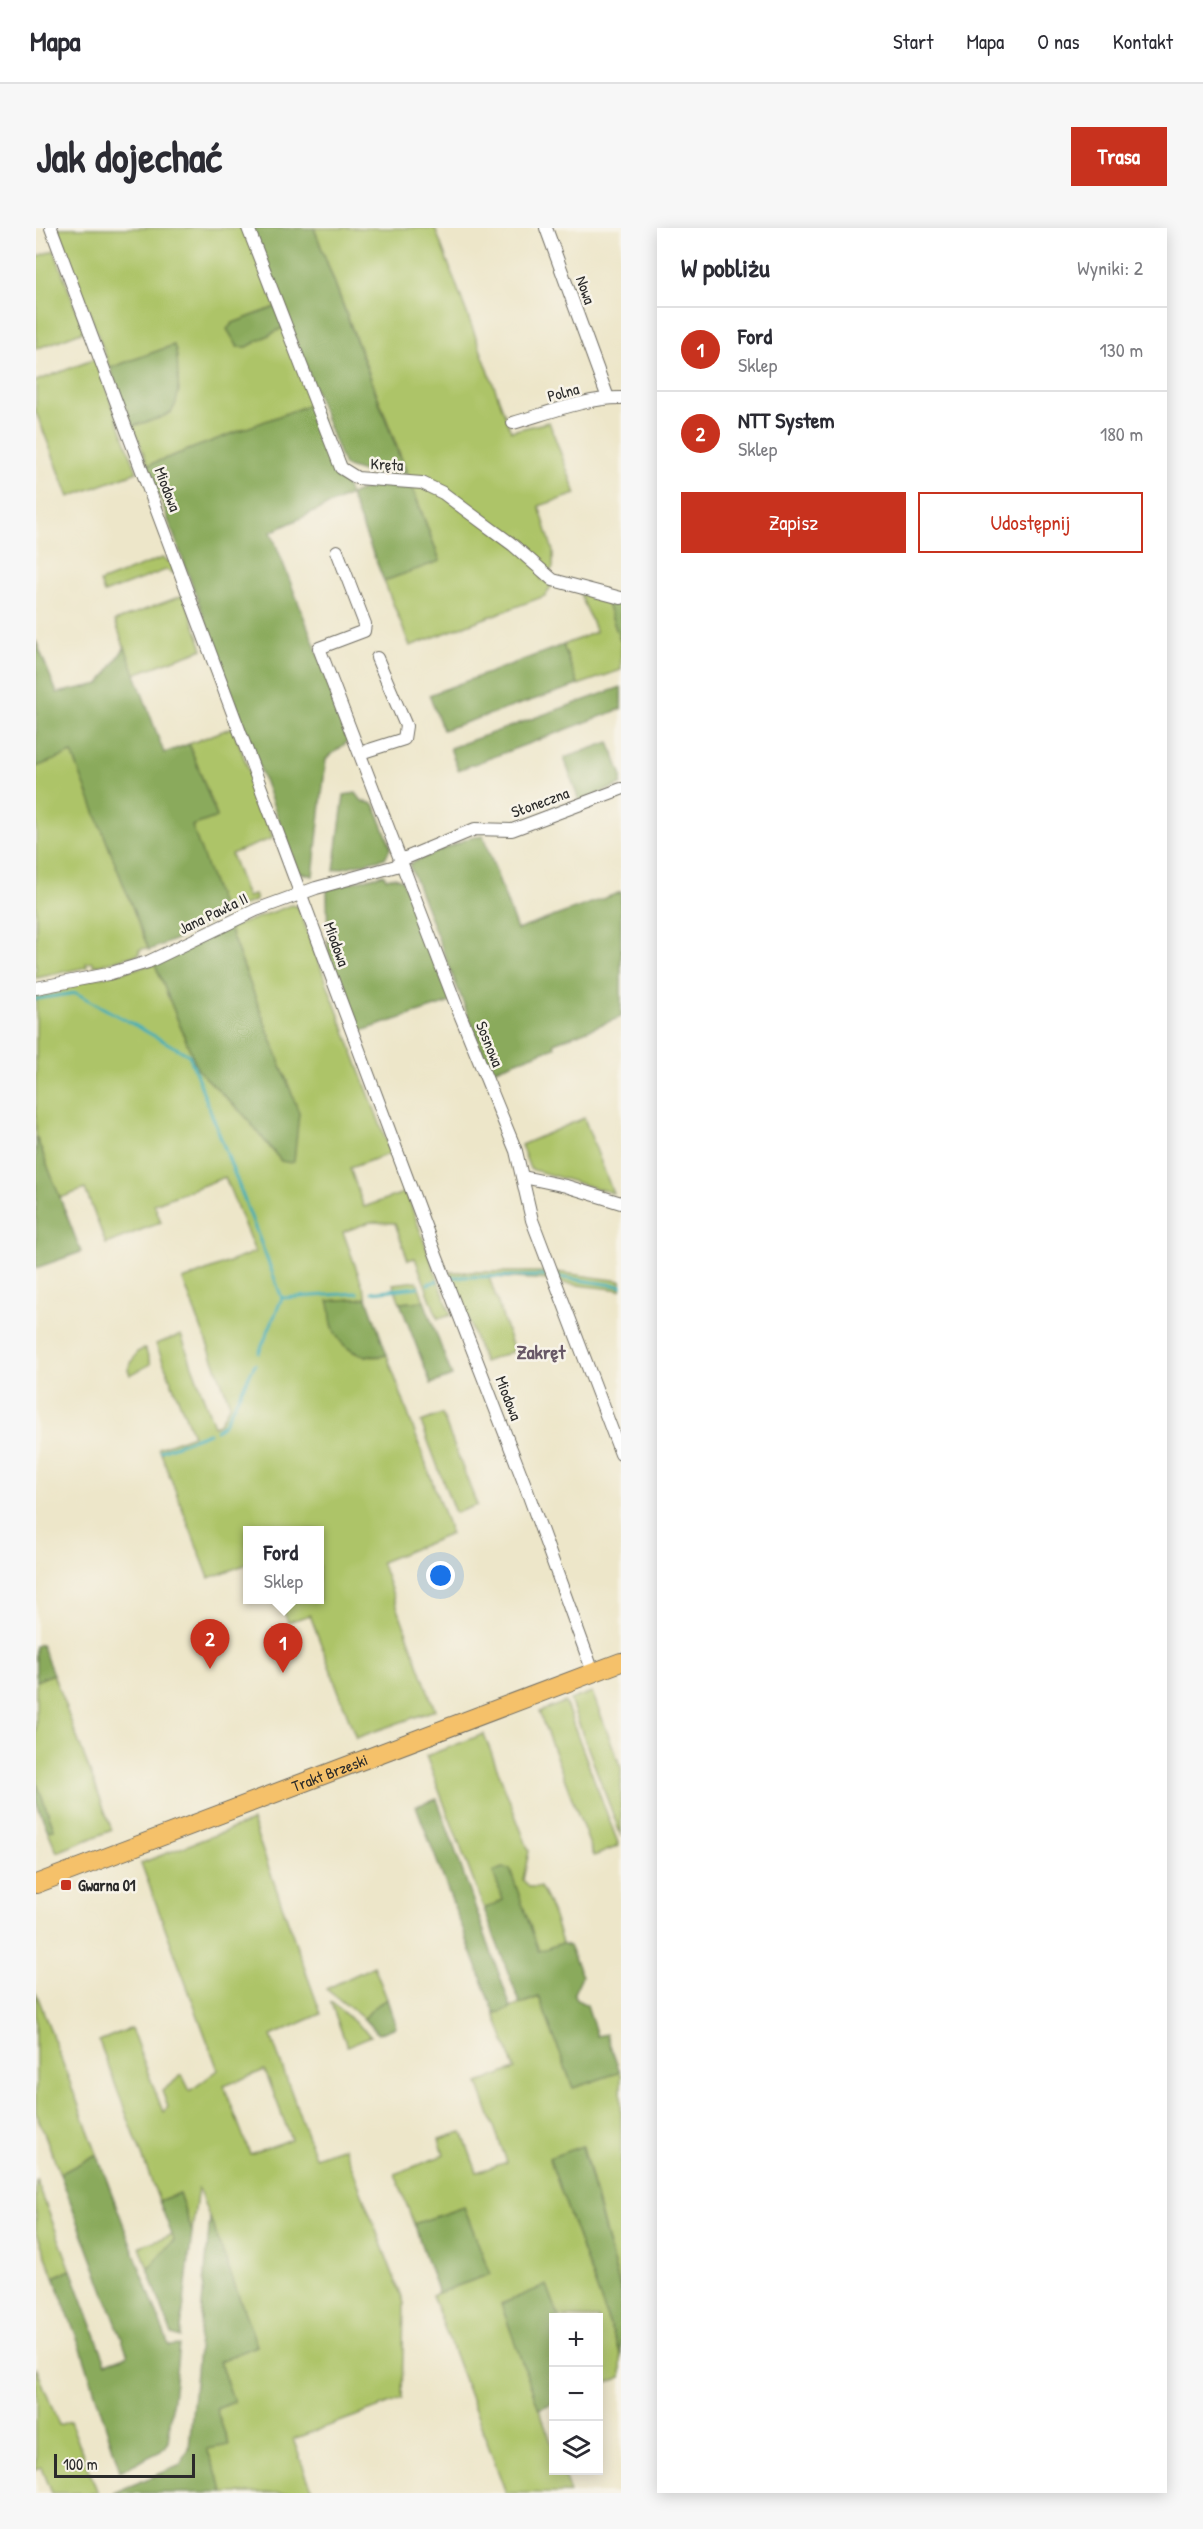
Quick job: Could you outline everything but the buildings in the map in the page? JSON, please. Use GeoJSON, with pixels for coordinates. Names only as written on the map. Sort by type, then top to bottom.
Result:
{"type":"FeatureCollection","features":[{"type":"Feature","properties":{"kind":"main road","name":"Trakt Brzeski"},"geometry":{"type":"LineString","coordinates":[[36,1884],[621,1662]]}},
{"type":"Feature","properties":{"kind":"street","name":"Miodowa"},"geometry":{"type":"LineString","coordinates":[[51,228],[437,1257],[525,1485],[593,1672]]}},
{"type":"Feature","properties":{"kind":"street","name":"Kręta"},"geometry":{"type":"LineString","coordinates":[[248,228],[341,468],[357,478],[422,483],[443,493],[513,545],[553,580],[621,598]]}},
{"type":"Feature","properties":{"kind":"street","name":"Nowa"},"geometry":{"type":"LineString","coordinates":[[546,228],[615,398]]}},
{"type":"Feature","properties":{"kind":"street","name":"Polna"},"geometry":{"type":"LineString","coordinates":[[513,423],[615,398]]}},
{"type":"Feature","properties":{"kind":"street","name":"Sosnowa"},"geometry":{"type":"LineString","coordinates":[[337,551],[365,624],[364,631],[320,648],[401,861],[516,1151],[532,1220],[621,1454]]}},
{"type":"Feature","properties":{"kind":"street"},"geometry":{"type":"LineString","coordinates":[[360,753],[404,738],[406,726],[377,658]]}},
{"type":"Feature","properties":{"kind":"street","name":"Słoneczna"},"geometry":{"type":"LineString","coordinates":[[401,861],[475,829],[512,830],[621,789]]}},
{"type":"Feature","properties":{"kind":"street","name":"Jana Pawła II"},"geometry":{"type":"LineString","coordinates":[[36,988],[108,974],[148,962],[256,910],[301,894],[386,870],[401,861]]}},
{"type":"Feature","properties":{"kind":"street"},"geometry":{"type":"LineString","coordinates":[[523,1178],[566,1186],[621,1203]]}},
{"type":"Feature","properties":{"kind":"green space"},"geometry":{"type":"Polygon","coordinates":[[[58,228],[245,228],[276,307],[233,323],[237,347],[247,347],[284,327],[314,403],[148,465],[133,426],[171,413],[179,391],[174,345],[110,368],[58,228]]]}},
{"type":"Feature","properties":{"kind":"green space"},"geometry":{"type":"Polygon","coordinates":[[[253,228],[314,228],[406,474],[369,474],[344,466],[253,228]]]}},
{"type":"Feature","properties":{"kind":"green space"},"geometry":{"type":"Polygon","coordinates":[[[314,228],[435,228],[511,431],[549,422],[576,494],[539,506],[553,551],[553,568],[541,579],[552,585],[545,596],[410,646],[384,581],[440,560],[314,228]]]}},
{"type":"Feature","properties":{"kind":"green space"},"geometry":{"type":"Polygon","coordinates":[[[54,250],[84,331],[36,349],[36,257],[54,250]]]}},
{"type":"Feature","properties":{"kind":"green space"},"geometry":{"type":"Polygon","coordinates":[[[276,307],[284,327],[247,347],[238,347],[227,329],[233,323],[276,307]]]}},
{"type":"Feature","properties":{"kind":"green space"},"geometry":{"type":"Polygon","coordinates":[[[174,345],[177,357],[178,391],[174,408],[163,417],[133,426],[110,368],[174,345]]]}},
{"type":"Feature","properties":{"kind":"green space"},"geometry":{"type":"Polygon","coordinates":[[[95,359],[137,472],[69,497],[36,412],[36,381],[95,359]]]}},
{"type":"Feature","properties":{"kind":"green space"},"geometry":{"type":"Polygon","coordinates":[[[314,403],[350,495],[271,532],[351,739],[326,759],[313,876],[298,872],[148,465],[314,403]]]}},
{"type":"Feature","properties":{"kind":"green space"},"geometry":{"type":"Polygon","coordinates":[[[380,483],[411,485],[440,561],[384,581],[350,495],[380,483]]]}},
{"type":"Feature","properties":{"kind":"green space"},"geometry":{"type":"Polygon","coordinates":[[[162,558],[172,563],[176,574],[166,570],[104,593],[100,582],[162,558]]]}},
{"type":"Feature","properties":{"kind":"green space"},"geometry":{"type":"Polygon","coordinates":[[[579,591],[605,598],[621,643],[621,670],[578,685],[563,645],[596,632],[579,591]]]}},
{"type":"Feature","properties":{"kind":"green space"},"geometry":{"type":"Polygon","coordinates":[[[184,595],[203,649],[134,674],[115,621],[184,595]]]}},
{"type":"Feature","properties":{"kind":"green space"},"geometry":{"type":"Polygon","coordinates":[[[605,598],[621,603],[621,643],[605,598]]]}},
{"type":"Feature","properties":{"kind":"green space"},"geometry":{"type":"Polygon","coordinates":[[[36,641],[57,693],[100,684],[125,647],[164,753],[189,744],[217,817],[192,826],[224,914],[185,934],[183,931],[177,934],[179,938],[149,950],[72,753],[36,767],[36,641]]]}},
{"type":"Feature","properties":{"kind":"green space"},"geometry":{"type":"Polygon","coordinates":[[[563,645],[578,685],[443,730],[429,695],[563,645]]]}},
{"type":"Feature","properties":{"kind":"green space"},"geometry":{"type":"Polygon","coordinates":[[[621,687],[621,709],[458,770],[450,748],[621,687]]]}},
{"type":"Feature","properties":{"kind":"green space"},"geometry":{"type":"Polygon","coordinates":[[[233,727],[273,838],[231,854],[247,897],[254,895],[256,900],[224,914],[191,826],[217,816],[189,744],[233,727]]]}},
{"type":"Feature","properties":{"kind":"green space"},"geometry":{"type":"Polygon","coordinates":[[[609,742],[621,774],[621,785],[579,801],[564,758],[609,742]]]}},
{"type":"Feature","properties":{"kind":"green space"},"geometry":{"type":"Polygon","coordinates":[[[72,752],[149,950],[145,948],[139,950],[140,954],[94,966],[93,962],[86,963],[87,967],[36,978],[36,767],[72,752]]]}},
{"type":"Feature","properties":{"kind":"green space"},"geometry":{"type":"Polygon","coordinates":[[[356,793],[362,801],[374,804],[391,847],[385,858],[334,870],[344,795],[356,793]]]}},
{"type":"Feature","properties":{"kind":"green space"},"geometry":{"type":"Polygon","coordinates":[[[483,836],[517,930],[621,892],[621,1017],[554,1043],[555,1047],[490,1071],[409,864],[469,838],[483,836]]]}},
{"type":"Feature","properties":{"kind":"green space"},"geometry":{"type":"Polygon","coordinates":[[[384,874],[386,879],[395,877],[402,880],[451,1002],[358,1032],[328,952],[327,889],[384,874]]]}},
{"type":"Feature","properties":{"kind":"green space"},"geometry":{"type":"Polygon","coordinates":[[[292,905],[298,907],[391,1153],[350,1168],[362,1202],[364,1207],[406,1192],[451,1315],[438,1319],[415,1258],[408,1260],[395,1223],[370,1222],[343,1232],[367,1298],[329,1301],[336,1325],[345,1344],[352,1351],[372,1357],[387,1355],[451,1534],[381,1562],[435,1710],[356,1738],[310,1615],[288,1622],[281,1604],[324,1604],[324,1526],[243,1526],[243,1565],[209,1578],[159,1448],[193,1435],[156,1344],[181,1335],[214,1426],[219,1424],[230,1404],[183,1280],[255,1252],[225,1177],[154,1204],[161,1222],[106,1244],[85,1189],[60,1198],[36,1136],[36,992],[155,964],[198,1070],[245,1116],[281,1161],[299,1113],[229,928],[292,905]]]}},
{"type":"Feature","properties":{"kind":"green space"},"geometry":{"type":"Polygon","coordinates":[[[229,928],[299,1113],[294,1161],[291,1163],[281,1161],[245,1116],[198,1070],[155,964],[229,928]]]}},
{"type":"Feature","properties":{"kind":"green space"},"geometry":{"type":"Polygon","coordinates":[[[584,1118],[613,1193],[530,1169],[521,1145],[584,1118]]]}},
{"type":"Feature","properties":{"kind":"green space"},"geometry":{"type":"Polygon","coordinates":[[[36,1136],[81,1252],[36,1268],[36,1136]]]}},
{"type":"Feature","properties":{"kind":"green space"},"geometry":{"type":"Polygon","coordinates":[[[450,1272],[548,1272],[551,1280],[489,1277],[514,1351],[484,1362],[450,1272]]]}},
{"type":"Feature","properties":{"kind":"green space"},"geometry":{"type":"Polygon","coordinates":[[[556,1272],[621,1281],[621,1290],[560,1283],[556,1272]]]}},
{"type":"Feature","properties":{"kind":"green space"},"geometry":{"type":"Polygon","coordinates":[[[417,1281],[424,1301],[400,1303],[393,1284],[417,1281]]]}},
{"type":"Feature","properties":{"kind":"green space"},"geometry":{"type":"Polygon","coordinates":[[[367,1298],[387,1355],[360,1354],[346,1347],[335,1333],[328,1301],[367,1298]]]}},
{"type":"Feature","properties":{"kind":"green space"},"geometry":{"type":"Polygon","coordinates":[[[424,1301],[452,1376],[431,1384],[400,1303],[424,1301]]]}},
{"type":"Feature","properties":{"kind":"green space"},"geometry":{"type":"Polygon","coordinates":[[[145,1348],[151,1364],[130,1375],[128,1369],[137,1352],[145,1348]]]}},
{"type":"Feature","properties":{"kind":"green space"},"geometry":{"type":"Polygon","coordinates":[[[442,1414],[477,1505],[455,1513],[421,1422],[442,1414]]]}},
{"type":"Feature","properties":{"kind":"green space"},"geometry":{"type":"Polygon","coordinates":[[[41,1644],[53,1674],[36,1681],[36,1646],[41,1644]]]}},
{"type":"Feature","properties":{"kind":"green space"},"geometry":{"type":"Polygon","coordinates":[[[53,1674],[112,1830],[57,1852],[48,1831],[54,1828],[36,1781],[36,1681],[53,1674]]]}},
{"type":"Feature","properties":{"kind":"green space"},"geometry":{"type":"Polygon","coordinates":[[[592,1692],[621,1768],[621,1836],[570,1700],[592,1692]]]}},
{"type":"Feature","properties":{"kind":"green space"},"geometry":{"type":"Polygon","coordinates":[[[565,1702],[619,1846],[594,1856],[539,1712],[565,1702]]]}},
{"type":"Feature","properties":{"kind":"green space"},"geometry":{"type":"Polygon","coordinates":[[[484,1734],[529,1851],[523,1880],[529,1887],[540,1887],[550,1907],[562,1943],[540,1951],[503,1900],[484,1909],[426,1756],[484,1734]]]}},
{"type":"Feature","properties":{"kind":"green space"},"geometry":{"type":"Polygon","coordinates":[[[36,1781],[54,1829],[48,1831],[36,1801],[36,1781]]]}},
{"type":"Feature","properties":{"kind":"green space"},"geometry":{"type":"Polygon","coordinates":[[[437,1799],[511,2008],[495,2014],[416,1806],[437,1799]]]}},
{"type":"Feature","properties":{"kind":"green space"},"geometry":{"type":"Polygon","coordinates":[[[252,1821],[321,2014],[271,2036],[315,2157],[344,2147],[404,2303],[402,2399],[293,2439],[313,2493],[224,2493],[207,2449],[229,2445],[216,2409],[234,2402],[219,2361],[257,2346],[198,2187],[192,2232],[179,2193],[159,2201],[99,2041],[131,2028],[163,2112],[168,2107],[162,2091],[182,2075],[190,2091],[218,2070],[141,1863],[252,1821]],[[265,2070],[224,2086],[250,2154],[291,2139],[265,2070]]]}},
{"type":"Feature","properties":{"kind":"green space"},"geometry":{"type":"Polygon","coordinates":[[[502,1868],[510,1869],[539,1951],[562,1943],[569,1946],[582,1976],[574,1993],[575,1999],[587,2005],[597,2036],[606,2034],[620,2072],[573,2088],[539,1997],[520,2004],[484,1909],[503,1900],[493,1872],[502,1868]]]}},
{"type":"Feature","properties":{"kind":"green space"},"geometry":{"type":"Polygon","coordinates":[[[374,1966],[387,1999],[374,2007],[364,2019],[326,1989],[374,1966]]]}},
{"type":"Feature","properties":{"kind":"green space"},"geometry":{"type":"Polygon","coordinates":[[[36,1992],[97,2154],[60,2174],[36,2112],[36,1992]]]}},
{"type":"Feature","properties":{"kind":"green space"},"geometry":{"type":"Polygon","coordinates":[[[539,1997],[573,2088],[620,2072],[621,2074],[621,2292],[583,2146],[549,2158],[621,2356],[621,2377],[603,2384],[603,2313],[557,2313],[547,2286],[501,2304],[549,2436],[549,2475],[563,2475],[570,2493],[506,2493],[432,2295],[490,2274],[464,2207],[414,2224],[395,2174],[444,2155],[439,2139],[462,2132],[477,2172],[507,2162],[478,2083],[515,2069],[495,2014],[539,1997]]]}},
{"type":"Feature","properties":{"kind":"green space"},"geometry":{"type":"Polygon","coordinates":[[[387,1999],[396,2027],[378,2034],[364,2019],[374,2007],[387,1999]]]}},
{"type":"Feature","properties":{"kind":"green space"},"geometry":{"type":"Polygon","coordinates":[[[330,2001],[371,2036],[347,2046],[330,2001]]]}},
{"type":"Feature","properties":{"kind":"green space"},"geometry":{"type":"Polygon","coordinates":[[[582,2146],[621,2292],[621,2356],[549,2158],[582,2146]]]}},
{"type":"Feature","properties":{"kind":"green space"},"geometry":{"type":"Polygon","coordinates":[[[97,2154],[169,2346],[179,2345],[168,2442],[161,2451],[120,2471],[82,2351],[54,2277],[71,2270],[106,2363],[128,2355],[60,2174],[97,2154]]]}},
{"type":"Feature","properties":{"kind":"green space"},"geometry":{"type":"Polygon","coordinates":[[[36,2179],[71,2270],[54,2277],[36,2231],[36,2179]]]}},
{"type":"Feature","properties":{"kind":"green space"},"geometry":{"type":"Polygon","coordinates":[[[179,2193],[192,2232],[180,2338],[172,2335],[148,2269],[174,2240],[159,2201],[179,2193]]]}},
{"type":"Feature","properties":{"kind":"green space"},"geometry":{"type":"Polygon","coordinates":[[[464,2207],[490,2274],[438,2293],[414,2224],[464,2207]]]}},
{"type":"Feature","properties":{"kind":"green space"},"geometry":{"type":"Polygon","coordinates":[[[210,2218],[257,2346],[219,2361],[234,2402],[216,2409],[229,2445],[207,2449],[224,2493],[113,2493],[181,2465],[189,2448],[210,2218]]]}},
{"type":"Feature","properties":{"kind":"green space"},"geometry":{"type":"Polygon","coordinates":[[[171,2235],[174,2240],[148,2269],[140,2246],[171,2235]]]}},
{"type":"Feature","properties":{"kind":"green space"},"geometry":{"type":"Polygon","coordinates":[[[547,2285],[558,2313],[549,2313],[549,2405],[539,2409],[501,2304],[547,2285]]]}},
{"type":"Feature","properties":{"kind":"green space"},"geometry":{"type":"Polygon","coordinates":[[[36,2367],[59,2425],[70,2421],[98,2493],[52,2493],[42,2468],[36,2470],[36,2367]]]}},
{"type":"Feature","properties":{"kind":"waterway"},"geometry":{"type":"LineString","coordinates":[[36,999],[76,993],[189,1055],[282,1298],[358,1293]]}},
{"type":"Feature","properties":{"kind":"waterway"},"geometry":{"type":"LineString","coordinates":[[453,1277],[545,1276]]}},
{"type":"Feature","properties":{"kind":"waterway"},"geometry":{"type":"LineString","coordinates":[[558,1277],[621,1286]]}},
{"type":"Feature","properties":{"kind":"waterway"},"geometry":{"type":"LineString","coordinates":[[428,1284],[437,1281]]}},
{"type":"Feature","properties":{"kind":"waterway"},"geometry":{"type":"LineString","coordinates":[[372,1292],[418,1287]]}},
{"type":"Feature","properties":{"kind":"waterway"},"geometry":{"type":"LineString","coordinates":[[259,1353],[282,1298]]}},
{"type":"Feature","properties":{"kind":"waterway"},"geometry":{"type":"LineString","coordinates":[[216,1430],[224,1424],[255,1364]]}},
{"type":"Feature","properties":{"kind":"waterway"},"geometry":{"type":"LineString","coordinates":[[161,1451],[209,1433]]}},
{"type":"Feature","properties":{"kind":"place","name":"NTT System"},"geometry":{"type":"Point","coordinates":[210,1669]}},
{"type":"Feature","properties":{"kind":"place","name":"Ford"},"geometry":{"type":"Point","coordinates":[283,1673]}},
{"type":"Feature","properties":{"kind":"place","name":"Gwarna 01"},"geometry":{"type":"Point","coordinates":[66,1885]}},
{"type":"Feature","properties":{"kind":"district","name":"Zakręt"},"geometry":{"type":"Point","coordinates":[541,1351]}}]}
